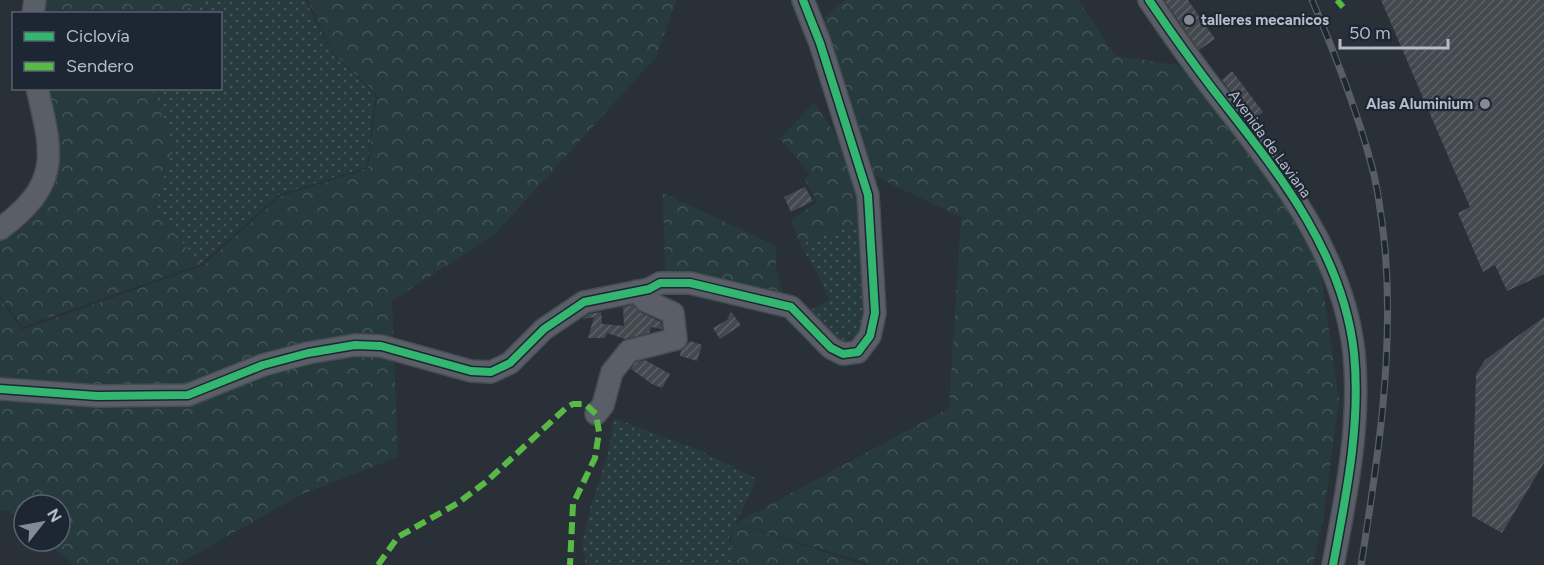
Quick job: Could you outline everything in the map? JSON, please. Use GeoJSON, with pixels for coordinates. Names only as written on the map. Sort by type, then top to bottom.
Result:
{"type":"FeatureCollection","features":[{"type":"Feature","properties":{"kind":"street"},"geometry":{"type":"LineString","coordinates":[[0,389],[97,396],[188,395],[263,365],[308,353],[355,345],[381,346],[471,370],[491,372],[510,363],[544,329],[584,302],[649,289],[660,284],[690,283],[791,307],[831,348],[843,354],[858,352],[870,336],[875,313],[868,195],[820,43],[803,0]]}},
{"type":"Feature","properties":{"kind":"street","name":"Avenida de Laviana"},"geometry":{"type":"LineString","coordinates":[[1149,0],[1193,63],[1286,185],[1326,256],[1344,303],[1354,353],[1355,407],[1348,482],[1333,565]]}},
{"type":"Feature","properties":{"kind":"street"},"geometry":{"type":"LineString","coordinates":[[0,229],[31,202],[48,172],[50,146],[38,90]]}},
{"type":"Feature","properties":{"kind":"street"},"geometry":{"type":"LineString","coordinates":[[596,414],[603,405],[612,372],[629,351],[676,339],[673,314],[646,301],[637,291]]}},
{"type":"Feature","properties":{"kind":"green space"},"geometry":{"type":"Polygon","coordinates":[[[45,0],[203,0],[182,12],[42,12],[45,0]]]}},
{"type":"Feature","properties":{"kind":"green space"},"geometry":{"type":"Polygon","coordinates":[[[203,0],[305,0],[333,55],[375,94],[367,167],[278,195],[201,264],[152,208],[174,148],[152,90],[222,90],[222,12],[182,12],[203,0]]]}},
{"type":"Feature","properties":{"kind":"green space"},"geometry":{"type":"Polygon","coordinates":[[[308,0],[676,0],[656,57],[495,234],[392,301],[398,457],[300,495],[177,565],[74,565],[60,553],[72,553],[72,493],[12,493],[12,514],[7,510],[0,511],[0,298],[22,330],[204,265],[279,197],[368,168],[377,94],[333,53],[308,0]]]}},
{"type":"Feature","properties":{"kind":"green space"},"geometry":{"type":"Polygon","coordinates":[[[845,0],[1078,0],[1115,55],[1181,66],[1253,154],[1319,260],[1339,400],[1323,520],[1313,565],[874,565],[736,523],[949,408],[961,217],[870,174],[822,19],[845,0]]]}},
{"type":"Feature","properties":{"kind":"green space"},"geometry":{"type":"Polygon","coordinates":[[[47,90],[152,90],[174,148],[152,208],[201,264],[22,327],[0,295],[0,237],[50,190],[59,131],[47,90]]]}},
{"type":"Feature","properties":{"kind":"green space"},"geometry":{"type":"Polygon","coordinates":[[[814,102],[852,161],[864,222],[799,242],[791,220],[817,202],[804,178],[810,174],[780,139],[814,102]]]}},
{"type":"Feature","properties":{"kind":"green space"},"geometry":{"type":"Polygon","coordinates":[[[663,193],[776,246],[776,270],[785,300],[665,276],[663,193]]]}},
{"type":"Feature","properties":{"kind":"green space"},"geometry":{"type":"Polygon","coordinates":[[[864,222],[869,298],[859,343],[845,348],[804,314],[829,300],[820,278],[799,242],[864,222]]]}},
{"type":"Feature","properties":{"kind":"green space"},"geometry":{"type":"Polygon","coordinates":[[[614,418],[698,450],[757,479],[729,537],[736,565],[586,565],[582,545],[590,509],[607,457],[614,418]]]}},
{"type":"Feature","properties":{"kind":"green space"},"geometry":{"type":"Polygon","coordinates":[[[735,523],[864,565],[736,565],[731,544],[735,523]]]}},
{"type":"Feature","properties":{"kind":"building","name":"talleres mecanicos"},"geometry":{"type":"Polygon","coordinates":[[[1164,0],[1188,0],[1215,39],[1199,50],[1164,0]]]}},
{"type":"Feature","properties":{"kind":"building","name":"Alas Aluminium"},"geometry":{"type":"Polygon","coordinates":[[[1381,0],[1544,0],[1544,274],[1507,291],[1495,265],[1483,272],[1458,213],[1470,207],[1381,0]]]}},
{"type":"Feature","properties":{"kind":"building"},"geometry":{"type":"Polygon","coordinates":[[[1232,71],[1263,112],[1253,121],[1222,80],[1232,71]]]}},
{"type":"Feature","properties":{"kind":"building"},"geometry":{"type":"Polygon","coordinates":[[[805,187],[813,201],[791,212],[784,197],[805,187]]]}},
{"type":"Feature","properties":{"kind":"building"},"geometry":{"type":"Polygon","coordinates":[[[633,305],[640,312],[661,322],[662,329],[651,327],[649,333],[625,339],[607,333],[605,338],[588,338],[594,317],[582,319],[589,314],[601,312],[602,324],[624,326],[623,307],[633,305]]]}},
{"type":"Feature","properties":{"kind":"building"},"geometry":{"type":"Polygon","coordinates":[[[731,312],[741,325],[720,339],[713,328],[727,320],[731,312]]]}},
{"type":"Feature","properties":{"kind":"building"},"geometry":{"type":"Polygon","coordinates":[[[1544,317],[1544,463],[1502,533],[1472,516],[1476,374],[1485,360],[1544,317]]]}},
{"type":"Feature","properties":{"kind":"building"},"geometry":{"type":"Polygon","coordinates":[[[690,341],[702,345],[697,361],[680,356],[681,350],[690,341]]]}},
{"type":"Feature","properties":{"kind":"building"},"geometry":{"type":"Polygon","coordinates":[[[645,360],[670,374],[662,388],[652,384],[631,369],[636,362],[645,360]]]}},
{"type":"Feature","properties":{"kind":"railway"},"geometry":{"type":"LineString","coordinates":[[1312,0],[1360,124],[1377,187],[1385,248],[1387,328],[1383,407],[1361,565]]}},
{"type":"Feature","properties":{"kind":"marked path"},"geometry":{"type":"LineString","coordinates":[[1337,0],[1343,7]]}},
{"type":"Feature","properties":{"kind":"marked path"},"geometry":{"type":"LineString","coordinates":[[378,565],[398,537],[458,503],[487,481],[566,408],[573,404],[585,404],[596,414],[599,432],[595,458],[573,504],[570,565]]}},
{"type":"Feature","properties":{"kind":"cycle path"},"geometry":{"type":"LineString","coordinates":[[0,389],[97,396],[188,395],[263,365],[308,353],[355,345],[381,346],[471,371],[491,372],[510,363],[544,329],[584,302],[649,289],[660,283],[690,283],[791,307],[831,348],[843,354],[858,352],[870,336],[875,313],[868,195],[820,43],[803,0]]}},
{"type":"Feature","properties":{"kind":"cycle path"},"geometry":{"type":"LineString","coordinates":[[1149,0],[1283,182],[1321,246],[1336,280],[1347,316],[1354,353],[1356,406],[1351,460],[1333,565]]}},
{"type":"Feature","properties":{"kind":"place","name":"talleres mecanicos"},"geometry":{"type":"Point","coordinates":[1189,20]}},
{"type":"Feature","properties":{"kind":"place","name":"Alas Aluminium"},"geometry":{"type":"Point","coordinates":[1485,104]}}]}
